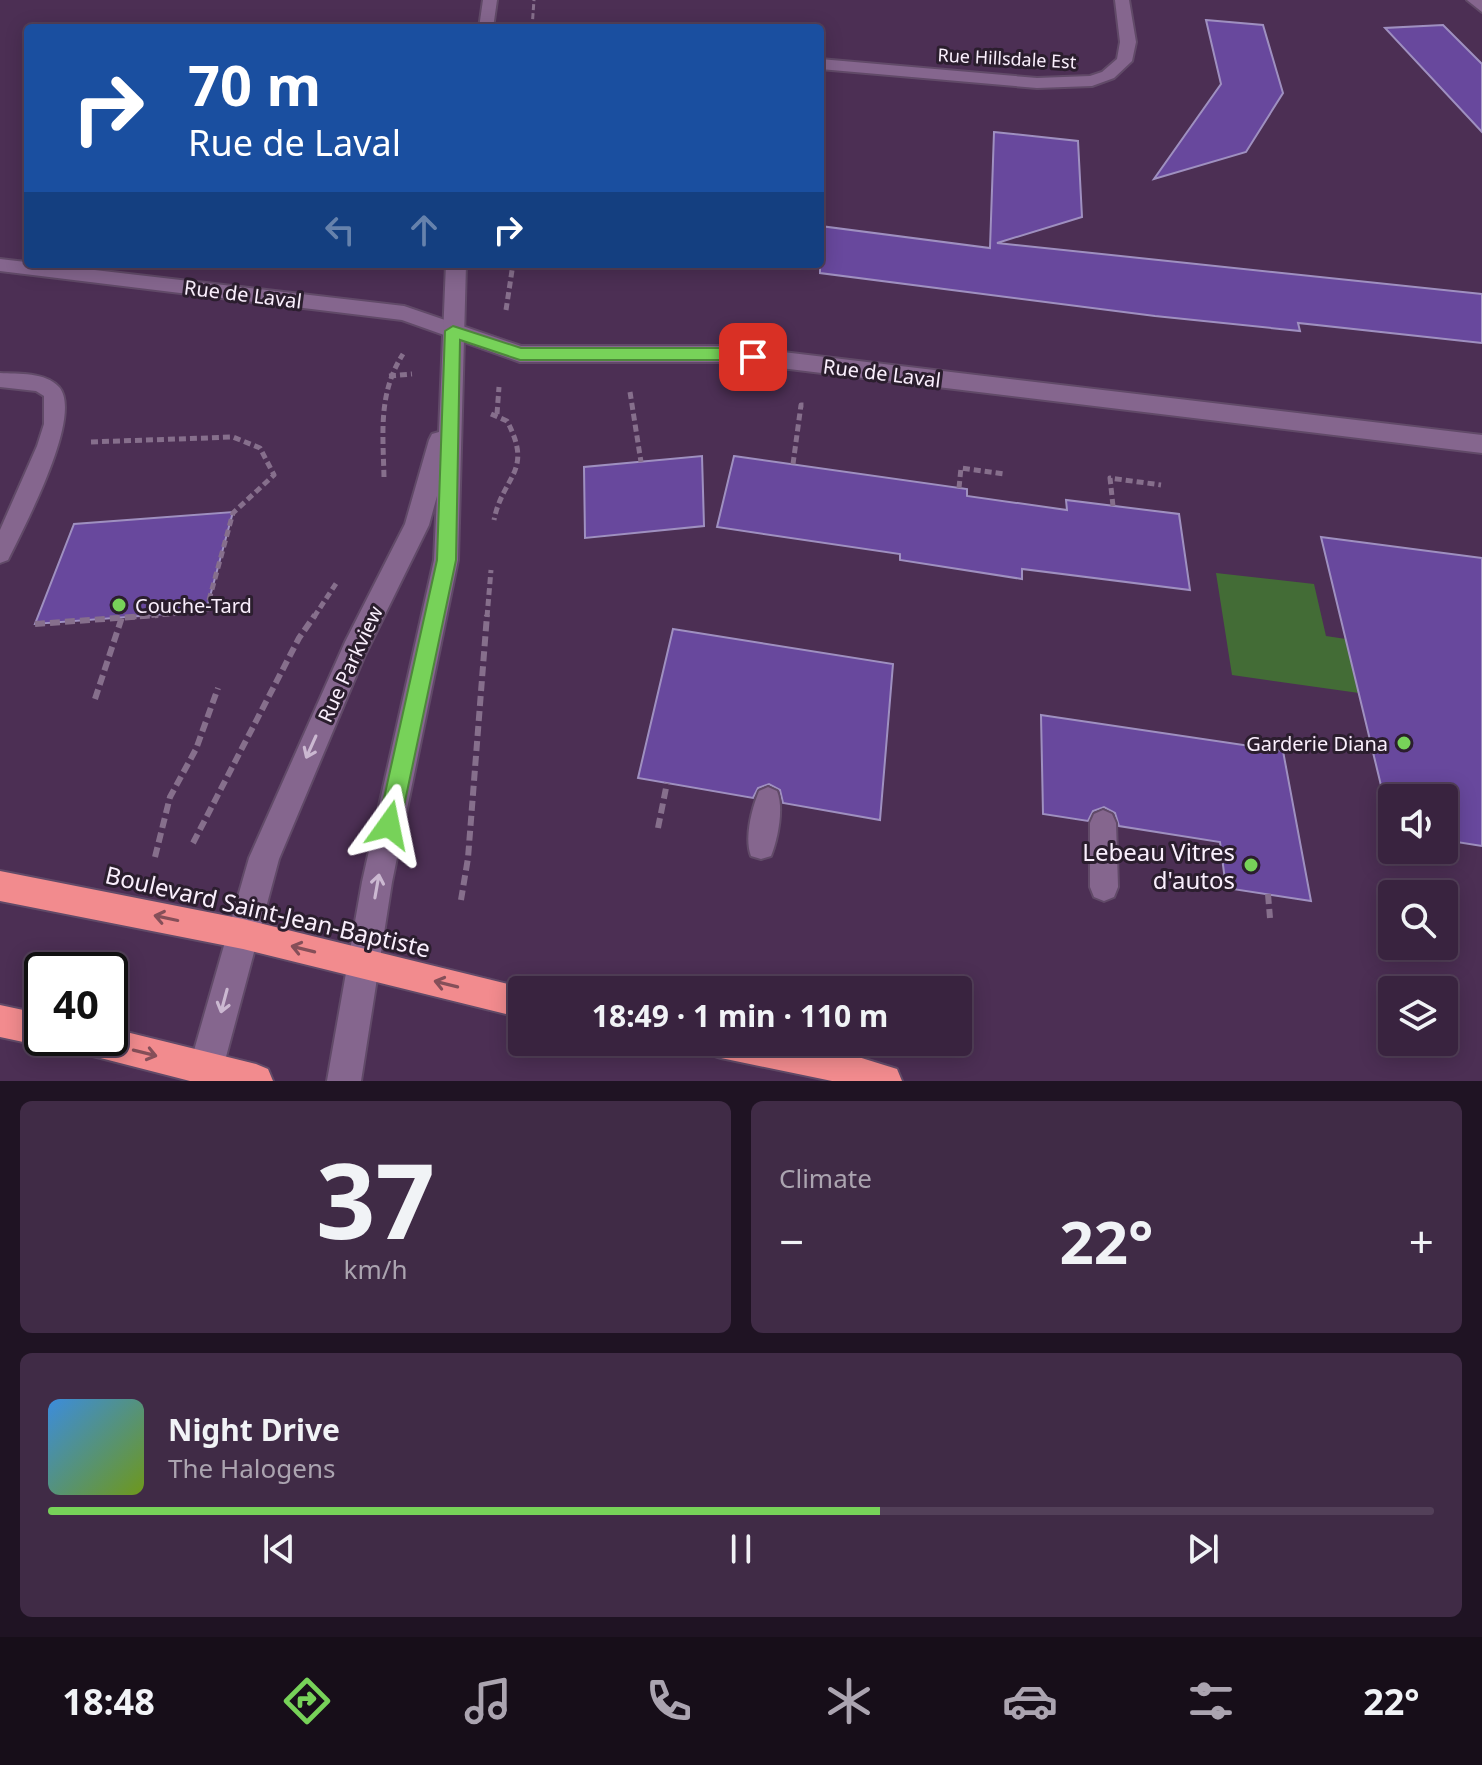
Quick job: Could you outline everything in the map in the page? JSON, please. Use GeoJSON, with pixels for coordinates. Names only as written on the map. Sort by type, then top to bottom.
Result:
{"type":"FeatureCollection","features":[{"type":"Feature","properties":{"kind":"highway","name":"Boulevard Saint-Jean-Baptiste"},"geometry":{"type":"LineString","coordinates":[[0,886],[243,934],[508,999]]}},
{"type":"Feature","properties":{"kind":"highway"},"geometry":{"type":"LineString","coordinates":[[0,1021],[24,1026]]}},
{"type":"Feature","properties":{"kind":"highway"},"geometry":{"type":"LineString","coordinates":[[128,1051],[204,1075],[256,1081]]}},
{"type":"Feature","properties":{"kind":"highway"},"geometry":{"type":"LineString","coordinates":[[796,1056],[885,1081]]}},
{"type":"Feature","properties":{"kind":"street"},"geometry":{"type":"LineString","coordinates":[[487,24],[490,0]]}},
{"type":"Feature","properties":{"kind":"street","name":"Rue Hillsdale Est"},"geometry":{"type":"LineString","coordinates":[[824,64],[1046,84],[1092,81],[1118,69],[1124,61],[1128,42],[1122,0]]}},
{"type":"Feature","properties":{"kind":"street"},"geometry":{"type":"LineString","coordinates":[[1474,0],[1482,8]]}},
{"type":"Feature","properties":{"kind":"street","name":"Rue de Laval"},"geometry":{"type":"LineString","coordinates":[[0,265],[24,268]]}},
{"type":"Feature","properties":{"kind":"street","name":"Rue de Laval"},"geometry":{"type":"LineString","coordinates":[[25,268],[404,313],[520,354],[732,354],[1482,444]]}},
{"type":"Feature","properties":{"kind":"street","name":"Rue Parkview"},"geometry":{"type":"LineString","coordinates":[[344,1081],[380,867],[442,588],[447,549],[456,268]]}},
{"type":"Feature","properties":{"kind":"street","name":"Rue Parkview"},"geometry":{"type":"LineString","coordinates":[[204,1075],[264,858],[354,650],[417,525],[452,394]]}},
{"type":"Feature","properties":{"kind":"lane"},"geometry":{"type":"LineString","coordinates":[[0,380],[42,385],[52,390],[58,402],[54,428],[0,553]]}},
{"type":"Feature","properties":{"kind":"lane"},"geometry":{"type":"LineString","coordinates":[[761,846],[768,800]]}},
{"type":"Feature","properties":{"kind":"lane"},"geometry":{"type":"LineString","coordinates":[[1103,823],[1104,887]]}},
{"type":"Feature","properties":{"kind":"path"},"geometry":{"type":"LineString","coordinates":[[532,24],[534,0]]}},
{"type":"Feature","properties":{"kind":"path"},"geometry":{"type":"LineString","coordinates":[[506,304],[512,268]]}},
{"type":"Feature","properties":{"kind":"path"},"geometry":{"type":"LineString","coordinates":[[384,482],[385,437],[380,416],[389,376],[406,350]]}},
{"type":"Feature","properties":{"kind":"path"},"geometry":{"type":"LineString","coordinates":[[624,354],[641,462]]}},
{"type":"Feature","properties":{"kind":"path"},"geometry":{"type":"LineString","coordinates":[[389,376],[417,374]]}},
{"type":"Feature","properties":{"kind":"path"},"geometry":{"type":"LineString","coordinates":[[793,464],[801,405],[812,406]]}},
{"type":"Feature","properties":{"kind":"path"},"geometry":{"type":"LineString","coordinates":[[494,522],[494,514],[516,470],[519,445],[507,421],[497,414]]}},
{"type":"Feature","properties":{"kind":"path"},"geometry":{"type":"LineString","coordinates":[[35,624],[206,611],[233,513],[274,475],[260,448],[233,437],[92,440],[63,468],[36,470]]}},
{"type":"Feature","properties":{"kind":"path"},"geometry":{"type":"LineString","coordinates":[[959,488],[961,468],[1004,474]]}},
{"type":"Feature","properties":{"kind":"path"},"geometry":{"type":"LineString","coordinates":[[1113,506],[1110,478],[1161,485]]}},
{"type":"Feature","properties":{"kind":"path"},"geometry":{"type":"LineString","coordinates":[[461,900],[472,813],[491,567]]}},
{"type":"Feature","properties":{"kind":"path"},"geometry":{"type":"LineString","coordinates":[[193,843],[299,638],[341,577]]}},
{"type":"Feature","properties":{"kind":"path"},"geometry":{"type":"LineString","coordinates":[[95,699],[122,617]]}},
{"type":"Feature","properties":{"kind":"path"},"geometry":{"type":"LineString","coordinates":[[155,857],[170,797],[196,749],[218,688]]}},
{"type":"Feature","properties":{"kind":"path"},"geometry":{"type":"LineString","coordinates":[[658,828],[667,783]]}},
{"type":"Feature","properties":{"kind":"path"},"geometry":{"type":"LineString","coordinates":[[1268,894],[1270,918]]}},
{"type":"Feature","properties":{"kind":"green space"},"geometry":{"type":"Polygon","coordinates":[[[1216,573],[1314,584],[1326,636],[1346,639],[1359,693],[1232,675],[1216,573]]]}},
{"type":"Feature","properties":{"kind":"building"},"geometry":{"type":"Polygon","coordinates":[[[1206,20],[1263,25],[1283,93],[1246,152],[1154,179],[1221,84],[1206,20]]]}},
{"type":"Feature","properties":{"kind":"building"},"geometry":{"type":"Polygon","coordinates":[[[1443,25],[1482,64],[1482,132],[1385,28],[1443,25]]]}},
{"type":"Feature","properties":{"kind":"building"},"geometry":{"type":"Polygon","coordinates":[[[994,132],[1078,141],[1082,217],[997,243],[1482,294],[1482,343],[1298,323],[1300,331],[1155,316],[820,273],[820,268],[824,268],[824,227],[990,248],[994,132]]]}},
{"type":"Feature","properties":{"kind":"building"},"geometry":{"type":"Polygon","coordinates":[[[702,456],[704,526],[585,538],[584,467],[702,456]]]}},
{"type":"Feature","properties":{"kind":"building"},"geometry":{"type":"Polygon","coordinates":[[[734,456],[967,489],[967,496],[1067,510],[1066,500],[1179,514],[1190,590],[1022,569],[1022,579],[900,560],[900,554],[717,527],[734,456]]]}},
{"type":"Feature","properties":{"kind":"building"},"geometry":{"type":"Polygon","coordinates":[[[233,512],[206,611],[35,624],[74,524],[233,512]]]}},
{"type":"Feature","properties":{"kind":"building"},"geometry":{"type":"Polygon","coordinates":[[[1321,537],[1482,558],[1482,846],[1458,842],[1458,784],[1381,784],[1321,537]]]}},
{"type":"Feature","properties":{"kind":"building"},"geometry":{"type":"Polygon","coordinates":[[[673,629],[893,664],[880,820],[783,803],[780,790],[769,784],[758,788],[753,798],[638,778],[673,629]]]}},
{"type":"Feature","properties":{"kind":"building"},"geometry":{"type":"Polygon","coordinates":[[[1041,715],[1283,751],[1311,901],[1226,888],[1220,842],[1119,826],[1115,813],[1104,807],[1093,811],[1088,821],[1043,814],[1041,715]]]}},
{"type":"Feature","properties":{"kind":"place","name":"Couche-Tard"},"geometry":{"type":"Point","coordinates":[119,605]}},
{"type":"Feature","properties":{"kind":"place","name":"Garderie Diana"},"geometry":{"type":"Point","coordinates":[1404,743]}},
{"type":"Feature","properties":{"kind":"place","name":"Lebeau Vitres d'autos"},"geometry":{"type":"Point","coordinates":[1251,865]}},
{"type":"Feature","properties":{"kind":"route"},"geometry":{"type":"LineString","coordinates":[[389,825],[446,560],[453,331],[520,354],[732,354],[753,357]]}}]}
